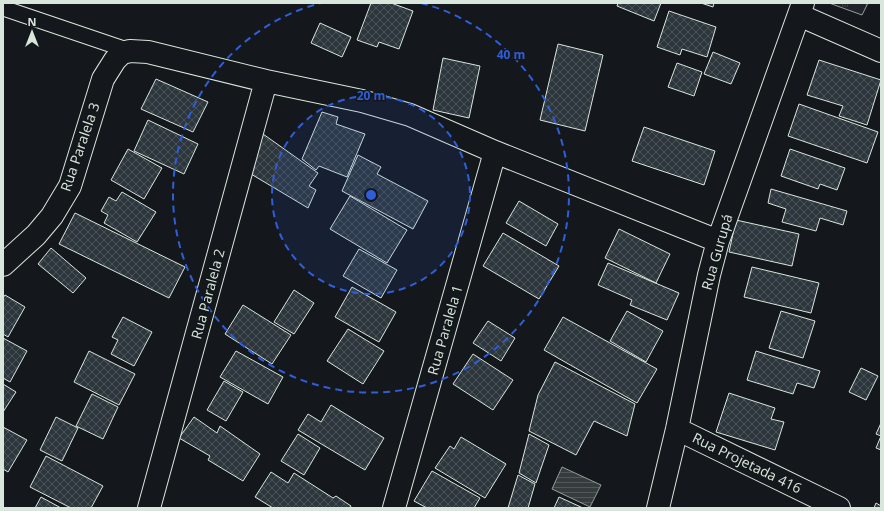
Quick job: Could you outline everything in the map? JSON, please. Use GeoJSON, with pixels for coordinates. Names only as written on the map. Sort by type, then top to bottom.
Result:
{"type":"FeatureCollection","features":[{"type":"Feature","properties":{"kind":"street"},"geometry":{"type":"LineString","coordinates":[[801,9],[878,43]]}},
{"type":"Feature","properties":{"kind":"street","name":"Rua Gurupá"},"geometry":{"type":"LineString","coordinates":[[658,508],[677,429],[709,275],[718,241],[801,9]]}},
{"type":"Feature","properties":{"kind":"street","name":"Rua Paralela 3"},"geometry":{"type":"LineString","coordinates":[[3,265],[36,235],[52,216],[70,186],[103,79],[115,60],[122,54],[130,51]]}},
{"type":"Feature","properties":{"kind":"street"},"geometry":{"type":"LineString","coordinates":[[130,51],[148,52],[266,81],[362,101],[410,115],[495,152],[718,241]]}},
{"type":"Feature","properties":{"kind":"street","name":"Rua Paralela 2"},"geometry":{"type":"LineString","coordinates":[[149,508],[266,81]]}},
{"type":"Feature","properties":{"kind":"street","name":"Rua Paralela 1"},"geometry":{"type":"LineString","coordinates":[[394,508],[495,152]]}},
{"type":"Feature","properties":{"kind":"street","name":"Rua Projetada 416"},"geometry":{"type":"LineString","coordinates":[[677,429],[839,508]]}},
{"type":"Feature","properties":{"kind":"lane"},"geometry":{"type":"LineString","coordinates":[[3,8],[130,51]]}},
{"type":"Feature","properties":{"kind":"green space"},"geometry":{"type":"Polygon","coordinates":[[[829,3],[868,3],[862,15],[829,3]]]}},
{"type":"Feature","properties":{"kind":"shaded area"},"geometry":{"type":"Polygon","coordinates":[[[562,467],[601,485],[590,507],[552,489],[562,467]]]}},
{"type":"Feature","properties":{"kind":"building"},"geometry":{"type":"Polygon","coordinates":[[[371,3],[391,3],[413,11],[399,49],[379,42],[377,47],[357,40],[371,3]]]}},
{"type":"Feature","properties":{"kind":"building"},"geometry":{"type":"Polygon","coordinates":[[[618,3],[661,3],[654,21],[617,6],[618,3]]]}},
{"type":"Feature","properties":{"kind":"building"},"geometry":{"type":"Polygon","coordinates":[[[701,3],[714,3],[713,7],[701,3]]]}},
{"type":"Feature","properties":{"kind":"building"},"geometry":{"type":"Polygon","coordinates":[[[669,11],[716,27],[707,57],[682,49],[680,55],[657,47],[669,11]]]}},
{"type":"Feature","properties":{"kind":"building"},"geometry":{"type":"Polygon","coordinates":[[[320,23],[351,37],[342,57],[311,43],[320,23]]]}},
{"type":"Feature","properties":{"kind":"building"},"geometry":{"type":"Polygon","coordinates":[[[558,44],[603,55],[585,131],[540,120],[558,44]]]}},
{"type":"Feature","properties":{"kind":"building"},"geometry":{"type":"Polygon","coordinates":[[[713,52],[740,63],[731,84],[704,74],[713,52]]]}},
{"type":"Feature","properties":{"kind":"building"},"geometry":{"type":"Polygon","coordinates":[[[443,58],[480,66],[469,118],[433,110],[443,58]]]}},
{"type":"Feature","properties":{"kind":"building"},"geometry":{"type":"Polygon","coordinates":[[[819,60],[881,80],[867,125],[839,116],[843,106],[807,95],[819,60]]]}},
{"type":"Feature","properties":{"kind":"building"},"geometry":{"type":"Polygon","coordinates":[[[677,63],[702,72],[694,96],[668,87],[677,63]]]}},
{"type":"Feature","properties":{"kind":"building"},"geometry":{"type":"Polygon","coordinates":[[[156,79],[208,102],[193,132],[141,109],[156,79]]]}},
{"type":"Feature","properties":{"kind":"building"},"geometry":{"type":"Polygon","coordinates":[[[799,104],[878,132],[867,163],[788,136],[799,104]]]}},
{"type":"Feature","properties":{"kind":"building"},"geometry":{"type":"Polygon","coordinates":[[[322,112],[338,117],[336,124],[365,134],[347,177],[319,166],[316,170],[302,159],[322,112]]]}},
{"type":"Feature","properties":{"kind":"building"},"geometry":{"type":"Polygon","coordinates":[[[148,120],[198,144],[184,174],[134,151],[148,120]]]}},
{"type":"Feature","properties":{"kind":"building"},"geometry":{"type":"Polygon","coordinates":[[[644,127],[715,151],[704,185],[632,161],[644,127]]]}},
{"type":"Feature","properties":{"kind":"building"},"geometry":{"type":"Polygon","coordinates":[[[263,134],[318,173],[309,186],[316,190],[308,208],[251,174],[263,134]]]}},
{"type":"Feature","properties":{"kind":"building"},"geometry":{"type":"Polygon","coordinates":[[[128,149],[162,168],[144,199],[111,180],[128,149]]]}},
{"type":"Feature","properties":{"kind":"building"},"geometry":{"type":"Polygon","coordinates":[[[790,149],[845,168],[837,190],[820,184],[818,189],[781,176],[790,149]]]}},
{"type":"Feature","properties":{"kind":"building"},"geometry":{"type":"Polygon","coordinates":[[[358,155],[381,167],[377,174],[428,201],[413,229],[342,191],[358,155]]]}},
{"type":"Feature","properties":{"kind":"building"},"geometry":{"type":"Polygon","coordinates":[[[771,189],[847,211],[843,225],[820,218],[816,231],[782,222],[786,209],[768,203],[771,189]]]}},
{"type":"Feature","properties":{"kind":"building"},"geometry":{"type":"Polygon","coordinates":[[[122,192],[156,212],[137,242],[104,223],[108,215],[101,211],[109,197],[116,201],[122,192]]]}},
{"type":"Feature","properties":{"kind":"building"},"geometry":{"type":"Polygon","coordinates":[[[350,196],[407,230],[387,263],[330,229],[350,196]]]}},
{"type":"Feature","properties":{"kind":"building"},"geometry":{"type":"Polygon","coordinates":[[[519,201],[558,224],[546,246],[506,223],[519,201]]]}},
{"type":"Feature","properties":{"kind":"building"},"geometry":{"type":"Polygon","coordinates":[[[75,213],[185,267],[169,298],[59,244],[75,213]]]}},
{"type":"Feature","properties":{"kind":"building"},"geometry":{"type":"Polygon","coordinates":[[[736,220],[799,234],[792,266],[729,252],[736,220]]]}},
{"type":"Feature","properties":{"kind":"building"},"geometry":{"type":"Polygon","coordinates":[[[619,229],[670,254],[656,283],[605,258],[619,229]]]}},
{"type":"Feature","properties":{"kind":"building"},"geometry":{"type":"Polygon","coordinates":[[[503,233],[559,266],[539,299],[483,266],[503,233]]]}},
{"type":"Feature","properties":{"kind":"building"},"geometry":{"type":"Polygon","coordinates":[[[51,248],[86,278],[73,293],[38,264],[51,248]]]}},
{"type":"Feature","properties":{"kind":"building"},"geometry":{"type":"Polygon","coordinates":[[[359,249],[397,270],[381,298],[343,276],[359,249]]]}},
{"type":"Feature","properties":{"kind":"building"},"geometry":{"type":"Polygon","coordinates":[[[608,263],[679,293],[667,320],[630,305],[632,300],[598,285],[608,263]]]}},
{"type":"Feature","properties":{"kind":"building"},"geometry":{"type":"Polygon","coordinates":[[[752,267],[819,283],[811,313],[744,297],[752,267]]]}},
{"type":"Feature","properties":{"kind":"building"},"geometry":{"type":"Polygon","coordinates":[[[352,287],[396,312],[379,342],[335,317],[352,287]]]}},
{"type":"Feature","properties":{"kind":"building"},"geometry":{"type":"Polygon","coordinates":[[[294,290],[314,303],[294,334],[274,322],[294,290]]]}},
{"type":"Feature","properties":{"kind":"building"},"geometry":{"type":"Polygon","coordinates":[[[5,295],[25,307],[8,337],[3,334],[3,298],[5,295]]]}},
{"type":"Feature","properties":{"kind":"building"},"geometry":{"type":"Polygon","coordinates":[[[243,305],[291,335],[272,364],[225,334],[243,305]]]}},
{"type":"Feature","properties":{"kind":"building"},"geometry":{"type":"Polygon","coordinates":[[[627,311],[663,331],[646,362],[610,341],[627,311]]]}},
{"type":"Feature","properties":{"kind":"building"},"geometry":{"type":"Polygon","coordinates":[[[781,311],[815,321],[803,358],[769,348],[781,311]]]}},
{"type":"Feature","properties":{"kind":"building"},"geometry":{"type":"Polygon","coordinates":[[[123,317],[152,332],[134,366],[111,354],[118,340],[112,337],[123,317]]]}},
{"type":"Feature","properties":{"kind":"building"},"geometry":{"type":"Polygon","coordinates":[[[563,317],[657,369],[637,403],[544,350],[563,317]]]}},
{"type":"Feature","properties":{"kind":"building"},"geometry":{"type":"Polygon","coordinates":[[[488,321],[515,338],[501,361],[473,343],[488,321]]]}},
{"type":"Feature","properties":{"kind":"building"},"geometry":{"type":"Polygon","coordinates":[[[348,329],[384,351],[363,384],[327,361],[348,329]]]}},
{"type":"Feature","properties":{"kind":"building"},"geometry":{"type":"Polygon","coordinates":[[[3,338],[27,351],[10,382],[3,378],[3,338]]]}},
{"type":"Feature","properties":{"kind":"building"},"geometry":{"type":"Polygon","coordinates":[[[89,351],[135,374],[119,405],[74,382],[89,351]]]}},
{"type":"Feature","properties":{"kind":"building"},"geometry":{"type":"Polygon","coordinates":[[[236,351],[283,377],[268,404],[220,377],[236,351]]]}},
{"type":"Feature","properties":{"kind":"building"},"geometry":{"type":"Polygon","coordinates":[[[756,351],[820,371],[814,388],[797,383],[793,394],[747,380],[756,351]]]}},
{"type":"Feature","properties":{"kind":"building"},"geometry":{"type":"Polygon","coordinates":[[[473,354],[513,380],[493,410],[453,384],[473,354]]]}},
{"type":"Feature","properties":{"kind":"building"},"geometry":{"type":"Polygon","coordinates":[[[555,362],[635,404],[627,436],[594,421],[576,455],[529,431],[538,395],[555,362]]]}},
{"type":"Feature","properties":{"kind":"building"},"geometry":{"type":"Polygon","coordinates":[[[861,368],[878,376],[866,400],[849,392],[861,368]]]}},
{"type":"Feature","properties":{"kind":"building"},"geometry":{"type":"Polygon","coordinates":[[[224,381],[243,392],[226,421],[207,410],[224,381]]]}},
{"type":"Feature","properties":{"kind":"building"},"geometry":{"type":"Polygon","coordinates":[[[3,384],[16,392],[3,412],[3,384]]]}},
{"type":"Feature","properties":{"kind":"building"},"geometry":{"type":"Polygon","coordinates":[[[729,393],[775,408],[771,419],[784,422],[775,450],[716,432],[729,393]]]}},
{"type":"Feature","properties":{"kind":"building"},"geometry":{"type":"Polygon","coordinates":[[[92,394],[118,407],[103,439],[76,426],[92,394]]]}},
{"type":"Feature","properties":{"kind":"building"},"geometry":{"type":"Polygon","coordinates":[[[331,405],[384,438],[365,470],[298,430],[308,414],[321,422],[331,405]]]}},
{"type":"Feature","properties":{"kind":"building"},"geometry":{"type":"Polygon","coordinates":[[[56,417],[78,428],[62,461],[40,450],[56,417]]]}},
{"type":"Feature","properties":{"kind":"building"},"geometry":{"type":"Polygon","coordinates":[[[194,417],[217,433],[220,426],[260,454],[243,481],[208,460],[210,456],[179,438],[194,417]]]}},
{"type":"Feature","properties":{"kind":"building"},"geometry":{"type":"Polygon","coordinates":[[[881,423],[881,436],[876,434],[881,423]]]}},
{"type":"Feature","properties":{"kind":"building"},"geometry":{"type":"Polygon","coordinates":[[[3,427],[27,440],[8,472],[3,469],[3,427]]]}},
{"type":"Feature","properties":{"kind":"building"},"geometry":{"type":"Polygon","coordinates":[[[298,434],[320,448],[304,475],[281,461],[298,434]]]}},
{"type":"Feature","properties":{"kind":"building"},"geometry":{"type":"Polygon","coordinates":[[[529,434],[549,445],[536,483],[519,473],[529,434]]]}},
{"type":"Feature","properties":{"kind":"building"},"geometry":{"type":"Polygon","coordinates":[[[881,436],[881,450],[876,448],[881,436]]]}},
{"type":"Feature","properties":{"kind":"building"},"geometry":{"type":"Polygon","coordinates":[[[461,437],[506,464],[485,498],[435,468],[450,446],[454,449],[461,437]]]}},
{"type":"Feature","properties":{"kind":"building"},"geometry":{"type":"Polygon","coordinates":[[[46,456],[103,486],[91,508],[71,508],[30,487],[46,456]]]}},
{"type":"Feature","properties":{"kind":"building"},"geometry":{"type":"Polygon","coordinates":[[[432,471],[480,498],[474,508],[427,508],[414,501],[432,471]]]}},
{"type":"Feature","properties":{"kind":"building"},"geometry":{"type":"Polygon","coordinates":[[[271,472],[288,483],[294,473],[333,498],[336,496],[351,506],[350,508],[273,508],[255,497],[271,472]]]}},
{"type":"Feature","properties":{"kind":"building"},"geometry":{"type":"Polygon","coordinates":[[[518,475],[535,484],[528,508],[508,508],[518,475]]]}},
{"type":"Feature","properties":{"kind":"building"},"geometry":{"type":"Polygon","coordinates":[[[41,497],[61,508],[35,508],[41,497]]]}},
{"type":"Feature","properties":{"kind":"building"},"geometry":{"type":"Polygon","coordinates":[[[559,497],[583,508],[554,508],[559,497]]]}},
{"type":"Feature","properties":{"kind":"building"},"geometry":{"type":"Polygon","coordinates":[[[876,503],[881,506],[881,508],[874,508],[876,503]]]}}]}
